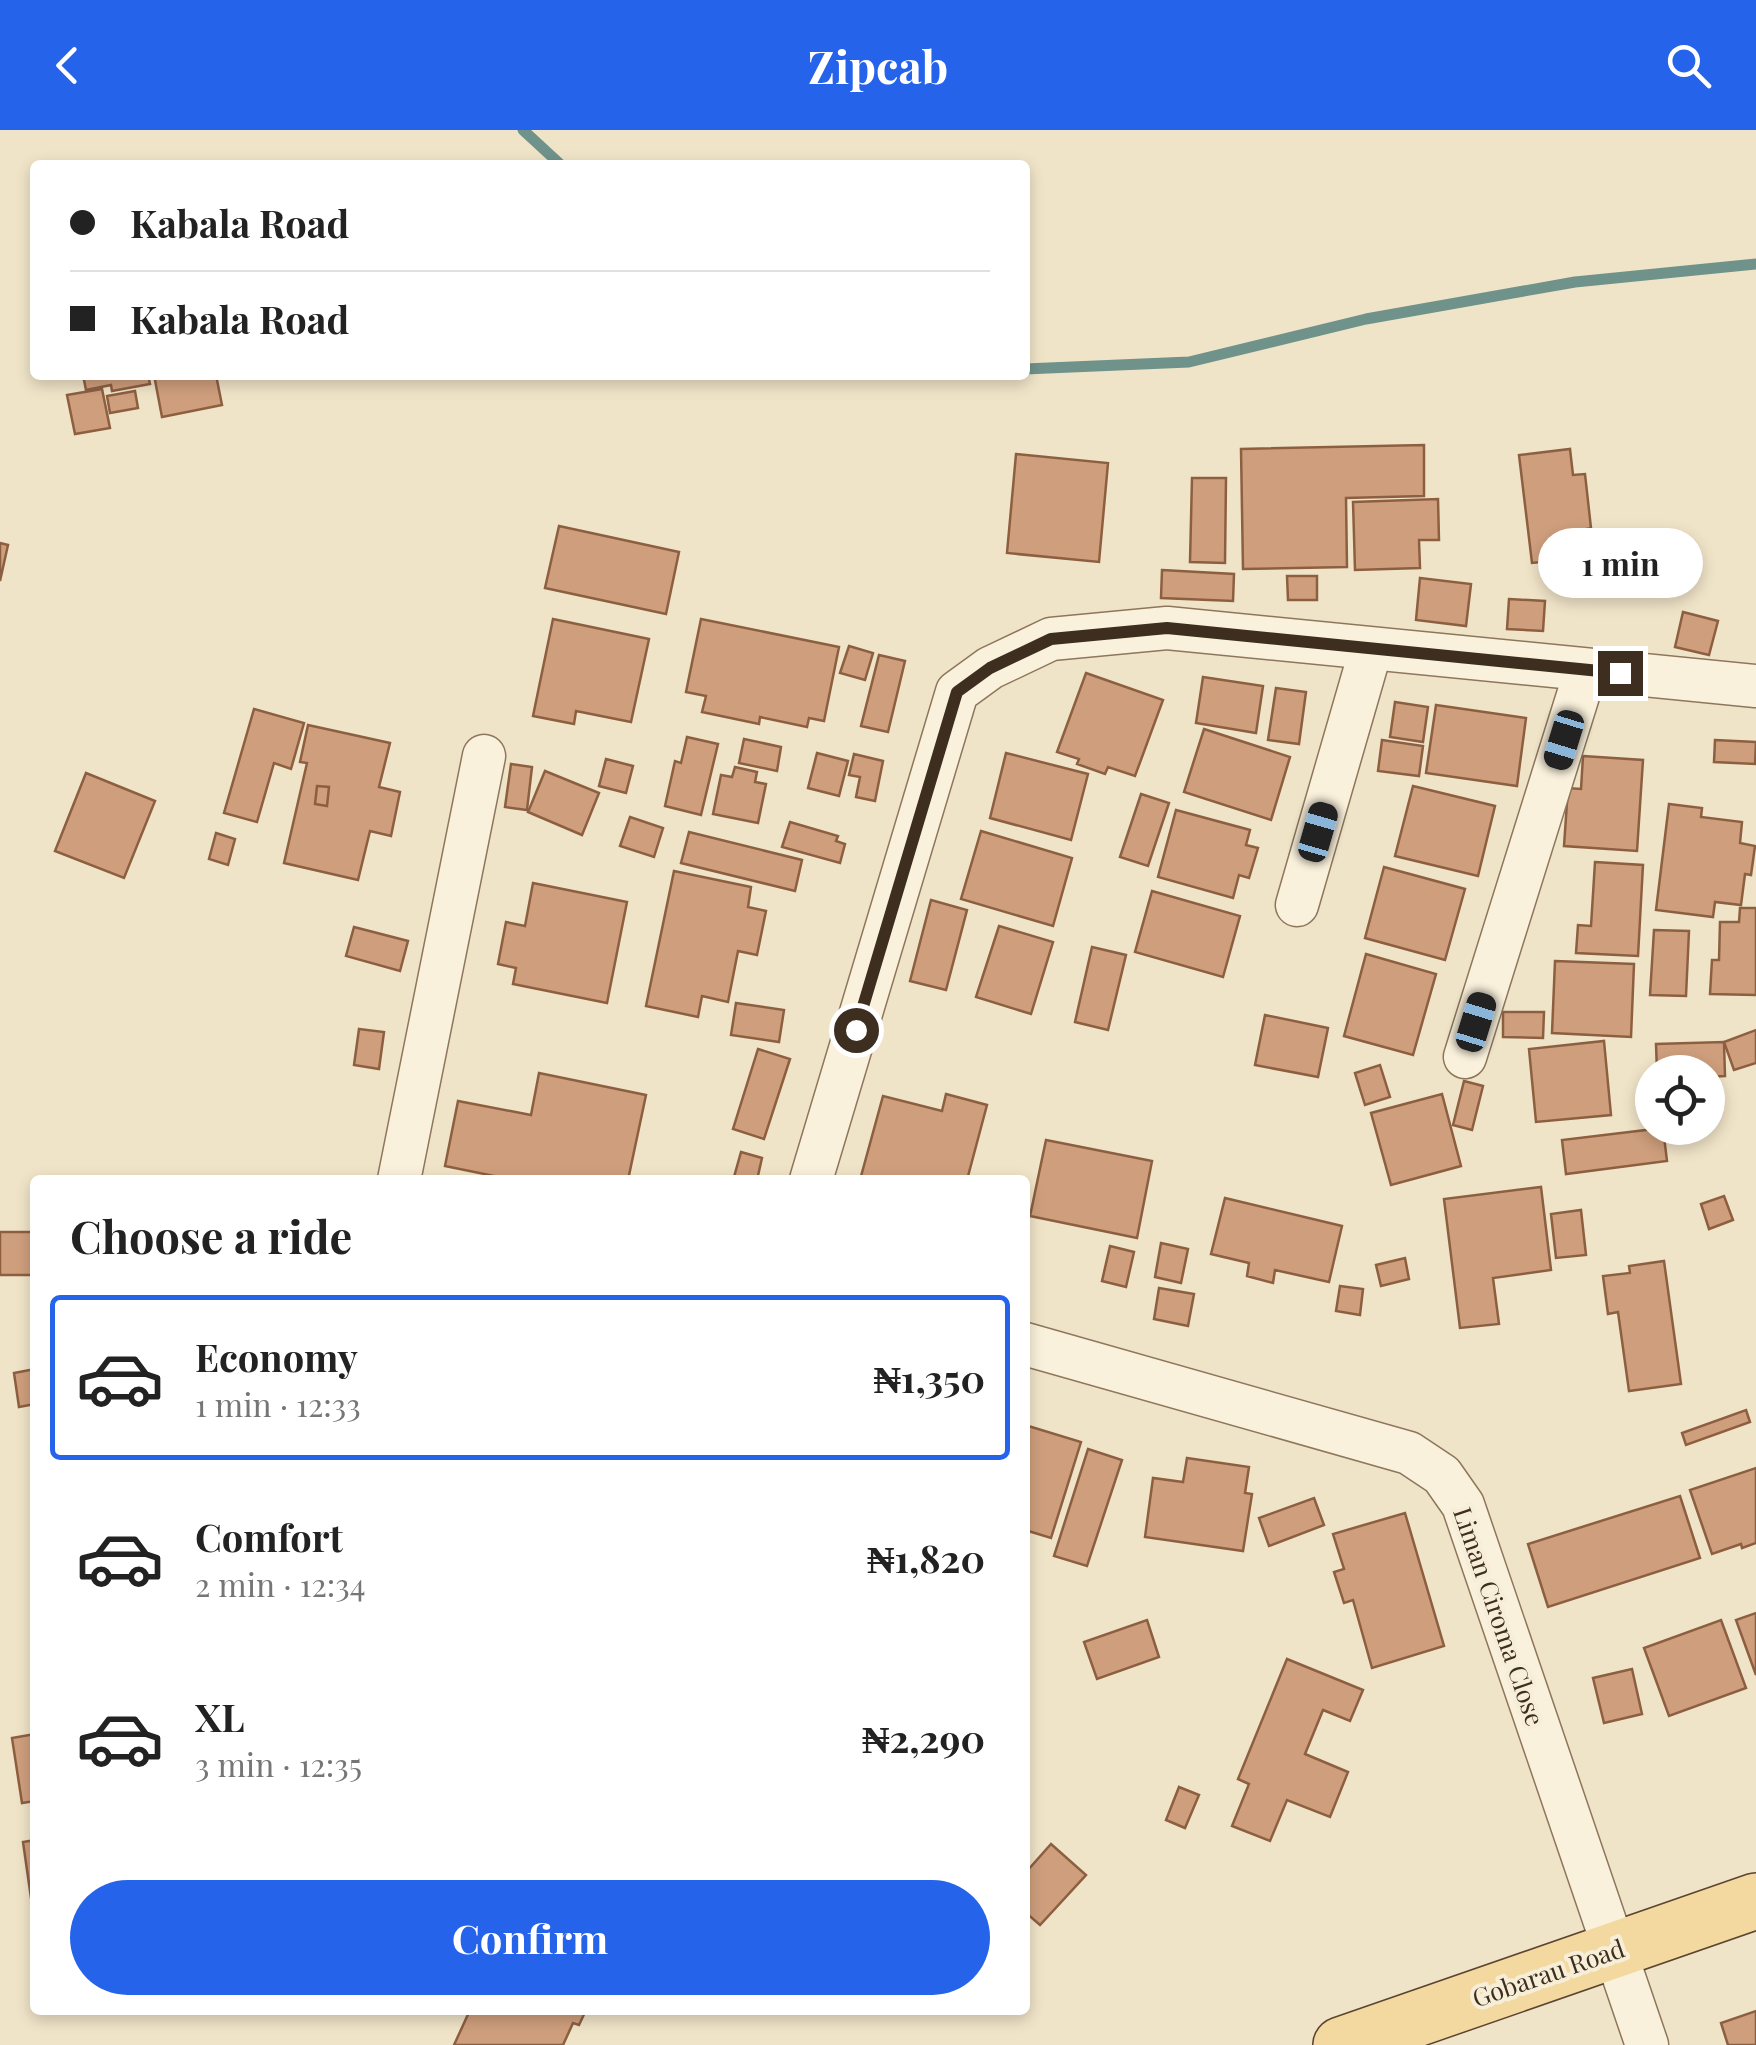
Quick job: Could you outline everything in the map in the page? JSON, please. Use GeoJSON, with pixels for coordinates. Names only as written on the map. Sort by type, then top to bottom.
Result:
{"type":"FeatureCollection","features":[{"type":"Feature","properties":{"kind":"main road","name":"Gobarau Road"},"geometry":{"type":"LineString","coordinates":[[1341,2045],[1756,1901]]}},
{"type":"Feature","properties":{"kind":"street"},"geometry":{"type":"LineString","coordinates":[[812,1175],[957,692],[990,668],[1051,639],[1167,628],[1756,686]]}},
{"type":"Feature","properties":{"kind":"street"},"geometry":{"type":"LineString","coordinates":[[1297,905],[1371,648]]}},
{"type":"Feature","properties":{"kind":"street"},"geometry":{"type":"LineString","coordinates":[[1465,1057],[1586,670]]}},
{"type":"Feature","properties":{"kind":"street"},"geometry":{"type":"LineString","coordinates":[[400,1175],[484,756]]}},
{"type":"Feature","properties":{"kind":"street","name":"Liman Ciroma Close"},"geometry":{"type":"LineString","coordinates":[[1030,1345],[1409,1453],[1442,1475],[1464,1505],[1648,2045]]}},
{"type":"Feature","properties":{"kind":"building"},"geometry":{"type":"Polygon","coordinates":[[[84,380],[149,380],[150,384],[112,391],[111,385],[86,390],[84,380]]]}},
{"type":"Feature","properties":{"kind":"building"},"geometry":{"type":"Polygon","coordinates":[[[155,380],[217,380],[222,405],[162,417],[155,380]]]}},
{"type":"Feature","properties":{"kind":"building"},"geometry":{"type":"Polygon","coordinates":[[[102,389],[110,428],[75,434],[67,395],[102,389]]]}},
{"type":"Feature","properties":{"kind":"building"},"geometry":{"type":"Polygon","coordinates":[[[135,391],[138,408],[110,413],[107,396],[135,391]]]}},
{"type":"Feature","properties":{"kind":"building"},"geometry":{"type":"Polygon","coordinates":[[[1424,445],[1424,496],[1346,498],[1347,567],[1243,569],[1241,449],[1424,445]]]}},
{"type":"Feature","properties":{"kind":"building"},"geometry":{"type":"Polygon","coordinates":[[[1570,449],[1573,475],[1585,474],[1590,556],[1574,559],[1575,564],[1552,567],[1552,561],[1532,563],[1519,455],[1570,449]]]}},
{"type":"Feature","properties":{"kind":"building"},"geometry":{"type":"Polygon","coordinates":[[[1016,454],[1108,463],[1099,562],[1007,553],[1016,454]]]}},
{"type":"Feature","properties":{"kind":"building"},"geometry":{"type":"Polygon","coordinates":[[[1192,478],[1226,478],[1225,563],[1190,562],[1192,478]]]}},
{"type":"Feature","properties":{"kind":"building"},"geometry":{"type":"Polygon","coordinates":[[[1438,499],[1439,540],[1419,540],[1420,568],[1355,570],[1353,502],[1438,499]]]}},
{"type":"Feature","properties":{"kind":"building"},"geometry":{"type":"Polygon","coordinates":[[[559,526],[679,552],[666,614],[545,588],[559,526]]]}},
{"type":"Feature","properties":{"kind":"building"},"geometry":{"type":"Polygon","coordinates":[[[0,543],[8,545],[0,581],[0,543]]]}},
{"type":"Feature","properties":{"kind":"building"},"geometry":{"type":"Polygon","coordinates":[[[1162,570],[1234,574],[1233,601],[1161,598],[1162,570]]]}},
{"type":"Feature","properties":{"kind":"building"},"geometry":{"type":"Polygon","coordinates":[[[1287,576],[1317,576],[1317,600],[1288,600],[1287,576]]]}},
{"type":"Feature","properties":{"kind":"building"},"geometry":{"type":"Polygon","coordinates":[[[1420,578],[1471,584],[1466,626],[1416,620],[1420,578]]]}},
{"type":"Feature","properties":{"kind":"building"},"geometry":{"type":"Polygon","coordinates":[[[1509,599],[1545,601],[1543,631],[1507,629],[1509,599]]]}},
{"type":"Feature","properties":{"kind":"building"},"geometry":{"type":"Polygon","coordinates":[[[1683,612],[1718,621],[1709,655],[1675,647],[1683,612]]]}},
{"type":"Feature","properties":{"kind":"building"},"geometry":{"type":"Polygon","coordinates":[[[553,619],[649,639],[631,722],[576,711],[574,724],[533,716],[553,619]]]}},
{"type":"Feature","properties":{"kind":"building"},"geometry":{"type":"Polygon","coordinates":[[[701,619],[839,647],[824,721],[809,718],[807,727],[760,717],[759,724],[702,712],[706,696],[686,692],[701,619]]]}},
{"type":"Feature","properties":{"kind":"building"},"geometry":{"type":"Polygon","coordinates":[[[849,646],[873,653],[865,680],[840,673],[849,646]]]}},
{"type":"Feature","properties":{"kind":"building"},"geometry":{"type":"Polygon","coordinates":[[[879,655],[905,661],[888,732],[861,726],[879,655]]]}},
{"type":"Feature","properties":{"kind":"building"},"geometry":{"type":"Polygon","coordinates":[[[1086,673],[1163,700],[1135,776],[1108,767],[1105,774],[1057,752],[1086,673]]]}},
{"type":"Feature","properties":{"kind":"building"},"geometry":{"type":"Polygon","coordinates":[[[1203,677],[1263,686],[1256,733],[1196,723],[1203,677]]]}},
{"type":"Feature","properties":{"kind":"building"},"geometry":{"type":"Polygon","coordinates":[[[1276,688],[1306,692],[1299,744],[1268,740],[1276,688]]]}},
{"type":"Feature","properties":{"kind":"building"},"geometry":{"type":"Polygon","coordinates":[[[1395,702],[1428,707],[1423,742],[1390,737],[1395,702]]]}},
{"type":"Feature","properties":{"kind":"building"},"geometry":{"type":"Polygon","coordinates":[[[1436,705],[1526,718],[1517,786],[1426,773],[1436,705]]]}},
{"type":"Feature","properties":{"kind":"building"},"geometry":{"type":"Polygon","coordinates":[[[254,709],[304,723],[291,769],[274,763],[257,822],[224,813],[254,709]]]}},
{"type":"Feature","properties":{"kind":"building"},"geometry":{"type":"Polygon","coordinates":[[[308,725],[390,743],[379,787],[400,792],[391,836],[370,831],[358,880],[284,863],[307,763],[300,762],[308,725]]]}},
{"type":"Feature","properties":{"kind":"building"},"geometry":{"type":"Polygon","coordinates":[[[1204,729],[1290,757],[1271,820],[1184,792],[1204,729]]]}},
{"type":"Feature","properties":{"kind":"building"},"geometry":{"type":"Polygon","coordinates":[[[687,737],[718,744],[701,815],[665,806],[675,761],[681,763],[687,737]]]}},
{"type":"Feature","properties":{"kind":"building"},"geometry":{"type":"Polygon","coordinates":[[[744,739],[781,747],[777,771],[739,763],[744,739]]]}},
{"type":"Feature","properties":{"kind":"building"},"geometry":{"type":"Polygon","coordinates":[[[1382,740],[1423,746],[1419,776],[1378,771],[1382,740]]]}},
{"type":"Feature","properties":{"kind":"building"},"geometry":{"type":"Polygon","coordinates":[[[1715,740],[1756,742],[1755,764],[1714,762],[1715,740]]]}},
{"type":"Feature","properties":{"kind":"building"},"geometry":{"type":"Polygon","coordinates":[[[817,753],[848,761],[839,796],[808,788],[817,753]]]}},
{"type":"Feature","properties":{"kind":"building"},"geometry":{"type":"Polygon","coordinates":[[[1006,753],[1088,774],[1071,840],[990,818],[1006,753]]]}},
{"type":"Feature","properties":{"kind":"building"},"geometry":{"type":"Polygon","coordinates":[[[854,754],[883,761],[875,801],[856,797],[860,777],[849,775],[854,754]]]}},
{"type":"Feature","properties":{"kind":"building"},"geometry":{"type":"Polygon","coordinates":[[[1583,756],[1643,760],[1637,851],[1564,846],[1568,788],[1581,789],[1583,756]]]}},
{"type":"Feature","properties":{"kind":"building"},"geometry":{"type":"Polygon","coordinates":[[[606,759],[633,766],[626,793],[599,786],[606,759]]]}},
{"type":"Feature","properties":{"kind":"building"},"geometry":{"type":"Polygon","coordinates":[[[511,764],[532,767],[527,810],[505,807],[511,764]]]}},
{"type":"Feature","properties":{"kind":"building"},"geometry":{"type":"Polygon","coordinates":[[[735,767],[757,772],[755,782],[766,784],[758,823],[713,814],[721,775],[732,777],[735,767]]]}},
{"type":"Feature","properties":{"kind":"building"},"geometry":{"type":"Polygon","coordinates":[[[545,771],[599,793],[582,835],[528,812],[545,771]]]}},
{"type":"Feature","properties":{"kind":"building"},"geometry":{"type":"Polygon","coordinates":[[[86,773],[155,801],[124,878],[55,851],[86,773]]]}},
{"type":"Feature","properties":{"kind":"building"},"geometry":{"type":"Polygon","coordinates":[[[317,786],[329,787],[327,806],[315,804],[317,786]]]}},
{"type":"Feature","properties":{"kind":"building"},"geometry":{"type":"Polygon","coordinates":[[[1413,786],[1495,806],[1478,876],[1395,856],[1413,786]]]}},
{"type":"Feature","properties":{"kind":"building"},"geometry":{"type":"Polygon","coordinates":[[[1141,794],[1169,803],[1148,866],[1120,857],[1141,794]]]}},
{"type":"Feature","properties":{"kind":"building"},"geometry":{"type":"Polygon","coordinates":[[[1669,804],[1702,808],[1701,817],[1742,822],[1740,843],[1755,846],[1751,875],[1745,874],[1741,905],[1715,902],[1713,917],[1656,910],[1669,804]]]}},
{"type":"Feature","properties":{"kind":"building"},"geometry":{"type":"Polygon","coordinates":[[[1176,810],[1250,830],[1246,845],[1258,848],[1249,878],[1239,875],[1233,898],[1158,877],[1176,810]]]}},
{"type":"Feature","properties":{"kind":"building"},"geometry":{"type":"Polygon","coordinates":[[[630,817],[663,828],[654,857],[620,846],[630,817]]]}},
{"type":"Feature","properties":{"kind":"building"},"geometry":{"type":"Polygon","coordinates":[[[790,822],[838,836],[836,841],[845,844],[840,863],[782,847],[790,822]]]}},
{"type":"Feature","properties":{"kind":"building"},"geometry":{"type":"Polygon","coordinates":[[[981,831],[1072,858],[1053,926],[961,899],[981,831]]]}},
{"type":"Feature","properties":{"kind":"building"},"geometry":{"type":"Polygon","coordinates":[[[689,832],[802,860],[795,891],[681,863],[689,832]]]}},
{"type":"Feature","properties":{"kind":"building"},"geometry":{"type":"Polygon","coordinates":[[[216,833],[235,839],[228,865],[209,859],[216,833]]]}},
{"type":"Feature","properties":{"kind":"building"},"geometry":{"type":"Polygon","coordinates":[[[1595,862],[1643,865],[1638,956],[1576,953],[1578,925],[1591,926],[1595,862]]]}},
{"type":"Feature","properties":{"kind":"building"},"geometry":{"type":"Polygon","coordinates":[[[1384,867],[1465,889],[1445,960],[1365,938],[1384,867]]]}},
{"type":"Feature","properties":{"kind":"building"},"geometry":{"type":"Polygon","coordinates":[[[674,871],[751,887],[748,907],[766,911],[757,955],[738,951],[728,1002],[702,996],[698,1017],[646,1006],[674,871]]]}},
{"type":"Feature","properties":{"kind":"building"},"geometry":{"type":"Polygon","coordinates":[[[533,883],[627,902],[607,1003],[513,984],[516,968],[498,964],[506,922],[525,926],[533,883]]]}},
{"type":"Feature","properties":{"kind":"building"},"geometry":{"type":"Polygon","coordinates":[[[1152,891],[1240,916],[1223,977],[1135,952],[1152,891]]]}},
{"type":"Feature","properties":{"kind":"building"},"geometry":{"type":"Polygon","coordinates":[[[931,900],[967,910],[946,990],[910,981],[931,900]]]}},
{"type":"Feature","properties":{"kind":"building"},"geometry":{"type":"Polygon","coordinates":[[[1740,908],[1756,908],[1756,995],[1710,994],[1712,960],[1719,960],[1720,922],[1739,922],[1740,908]]]}},
{"type":"Feature","properties":{"kind":"building"},"geometry":{"type":"Polygon","coordinates":[[[999,926],[1053,942],[1031,1014],[976,997],[999,926]]]}},
{"type":"Feature","properties":{"kind":"building"},"geometry":{"type":"Polygon","coordinates":[[[354,927],[408,941],[400,971],[346,956],[354,927]]]}},
{"type":"Feature","properties":{"kind":"building"},"geometry":{"type":"Polygon","coordinates":[[[1654,930],[1689,931],[1686,996],[1650,995],[1654,930]]]}},
{"type":"Feature","properties":{"kind":"building"},"geometry":{"type":"Polygon","coordinates":[[[1092,947],[1126,955],[1108,1030],[1075,1022],[1092,947]]]}},
{"type":"Feature","properties":{"kind":"building"},"geometry":{"type":"Polygon","coordinates":[[[1366,954],[1436,974],[1413,1055],[1344,1036],[1366,954]]]}},
{"type":"Feature","properties":{"kind":"building"},"geometry":{"type":"Polygon","coordinates":[[[1555,961],[1634,964],[1631,1037],[1552,1033],[1555,961]]]}},
{"type":"Feature","properties":{"kind":"building"},"geometry":{"type":"Polygon","coordinates":[[[736,1003],[784,1010],[779,1042],[731,1035],[736,1003]]]}},
{"type":"Feature","properties":{"kind":"building"},"geometry":{"type":"Polygon","coordinates":[[[1503,1012],[1544,1012],[1543,1038],[1503,1037],[1503,1012]]]}},
{"type":"Feature","properties":{"kind":"building"},"geometry":{"type":"Polygon","coordinates":[[[1265,1015],[1328,1028],[1318,1077],[1255,1065],[1265,1015]]]}},
{"type":"Feature","properties":{"kind":"building"},"geometry":{"type":"Polygon","coordinates":[[[359,1029],[384,1032],[379,1069],[354,1065],[359,1029]]]}},
{"type":"Feature","properties":{"kind":"building"},"geometry":{"type":"Polygon","coordinates":[[[1756,1030],[1756,1063],[1734,1070],[1724,1042],[1756,1030]]]}},
{"type":"Feature","properties":{"kind":"building"},"geometry":{"type":"Polygon","coordinates":[[[1604,1041],[1611,1115],[1536,1122],[1529,1049],[1604,1041]]]}},
{"type":"Feature","properties":{"kind":"building"},"geometry":{"type":"Polygon","coordinates":[[[1724,1042],[1724,1055],[1656,1055],[1656,1044],[1724,1042]]]}},
{"type":"Feature","properties":{"kind":"building"},"geometry":{"type":"Polygon","coordinates":[[[758,1049],[790,1059],[764,1139],[733,1129],[758,1049]]]}},
{"type":"Feature","properties":{"kind":"building"},"geometry":{"type":"Polygon","coordinates":[[[1380,1065],[1390,1097],[1365,1105],[1355,1073],[1380,1065]]]}},
{"type":"Feature","properties":{"kind":"building"},"geometry":{"type":"Polygon","coordinates":[[[539,1073],[646,1095],[629,1175],[489,1175],[445,1166],[458,1101],[531,1115],[539,1073]]]}},
{"type":"Feature","properties":{"kind":"building"},"geometry":{"type":"Polygon","coordinates":[[[1464,1081],[1483,1086],[1472,1130],[1453,1125],[1464,1081]]]}},
{"type":"Feature","properties":{"kind":"building"},"geometry":{"type":"Polygon","coordinates":[[[946,1094],[987,1105],[968,1175],[861,1175],[883,1096],[942,1111],[946,1094]]]}},
{"type":"Feature","properties":{"kind":"building"},"geometry":{"type":"Polygon","coordinates":[[[1442,1094],[1461,1166],[1391,1185],[1371,1113],[1442,1094]]]}},
{"type":"Feature","properties":{"kind":"building"},"geometry":{"type":"Polygon","coordinates":[[[1635,1131],[1635,1145],[1665,1145],[1667,1161],[1566,1174],[1562,1140],[1635,1131]]]}},
{"type":"Feature","properties":{"kind":"building"},"geometry":{"type":"Polygon","coordinates":[[[1046,1140],[1152,1161],[1137,1238],[1030,1216],[1046,1140]]]}},
{"type":"Feature","properties":{"kind":"building"},"geometry":{"type":"Polygon","coordinates":[[[741,1152],[762,1158],[758,1175],[735,1175],[741,1152]]]}},
{"type":"Feature","properties":{"kind":"building"},"geometry":{"type":"Polygon","coordinates":[[[1541,1187],[1551,1270],[1493,1278],[1499,1324],[1460,1328],[1444,1199],[1541,1187]]]}},
{"type":"Feature","properties":{"kind":"building"},"geometry":{"type":"Polygon","coordinates":[[[1724,1196],[1733,1220],[1709,1229],[1701,1204],[1724,1196]]]}},
{"type":"Feature","properties":{"kind":"building"},"geometry":{"type":"Polygon","coordinates":[[[1225,1198],[1342,1226],[1329,1282],[1275,1270],[1273,1283],[1247,1276],[1249,1263],[1211,1254],[1225,1198]]]}},
{"type":"Feature","properties":{"kind":"building"},"geometry":{"type":"Polygon","coordinates":[[[1581,1210],[1586,1255],[1556,1258],[1551,1214],[1581,1210]]]}},
{"type":"Feature","properties":{"kind":"building"},"geometry":{"type":"Polygon","coordinates":[[[0,1232],[30,1232],[30,1275],[0,1275],[0,1232]]]}},
{"type":"Feature","properties":{"kind":"building"},"geometry":{"type":"Polygon","coordinates":[[[1161,1243],[1188,1249],[1181,1283],[1155,1277],[1161,1243]]]}},
{"type":"Feature","properties":{"kind":"building"},"geometry":{"type":"Polygon","coordinates":[[[1110,1246],[1134,1252],[1126,1287],[1102,1281],[1110,1246]]]}},
{"type":"Feature","properties":{"kind":"building"},"geometry":{"type":"Polygon","coordinates":[[[1405,1258],[1409,1279],[1381,1286],[1376,1265],[1405,1258]]]}},
{"type":"Feature","properties":{"kind":"building"},"geometry":{"type":"Polygon","coordinates":[[[1664,1261],[1681,1384],[1629,1391],[1618,1312],[1608,1314],[1603,1276],[1630,1273],[1629,1266],[1664,1261]]]}},
{"type":"Feature","properties":{"kind":"building"},"geometry":{"type":"Polygon","coordinates":[[[1340,1286],[1363,1289],[1360,1315],[1336,1311],[1340,1286]]]}},
{"type":"Feature","properties":{"kind":"building"},"geometry":{"type":"Polygon","coordinates":[[[1159,1288],[1194,1294],[1188,1326],[1154,1319],[1159,1288]]]}},
{"type":"Feature","properties":{"kind":"building"},"geometry":{"type":"Polygon","coordinates":[[[30,1370],[30,1405],[19,1407],[14,1373],[30,1370]]]}},
{"type":"Feature","properties":{"kind":"building"},"geometry":{"type":"Polygon","coordinates":[[[1746,1410],[1750,1422],[1686,1445],[1682,1433],[1746,1410]]]}},
{"type":"Feature","properties":{"kind":"building"},"geometry":{"type":"Polygon","coordinates":[[[1030,1427],[1081,1442],[1051,1538],[1030,1532],[1030,1427]]]}},
{"type":"Feature","properties":{"kind":"building"},"geometry":{"type":"Polygon","coordinates":[[[1088,1449],[1122,1460],[1087,1566],[1054,1556],[1088,1449]]]}},
{"type":"Feature","properties":{"kind":"building"},"geometry":{"type":"Polygon","coordinates":[[[1187,1458],[1249,1467],[1245,1493],[1252,1494],[1243,1551],[1145,1537],[1153,1478],[1183,1482],[1187,1458]]]}},
{"type":"Feature","properties":{"kind":"building"},"geometry":{"type":"Polygon","coordinates":[[[1756,1468],[1756,1543],[1712,1554],[1690,1490],[1756,1468]]]}},
{"type":"Feature","properties":{"kind":"building"},"geometry":{"type":"Polygon","coordinates":[[[1680,1496],[1700,1558],[1548,1607],[1528,1544],[1680,1496]]]}},
{"type":"Feature","properties":{"kind":"building"},"geometry":{"type":"Polygon","coordinates":[[[1314,1498],[1324,1525],[1269,1546],[1259,1518],[1314,1498]]]}},
{"type":"Feature","properties":{"kind":"building"},"geometry":{"type":"Polygon","coordinates":[[[1405,1513],[1444,1646],[1372,1668],[1353,1600],[1344,1603],[1334,1572],[1344,1569],[1333,1534],[1405,1513]]]}},
{"type":"Feature","properties":{"kind":"building"},"geometry":{"type":"Polygon","coordinates":[[[1756,1613],[1756,1675],[1736,1620],[1756,1613]]]}},
{"type":"Feature","properties":{"kind":"building"},"geometry":{"type":"Polygon","coordinates":[[[1147,1620],[1159,1657],[1097,1679],[1084,1642],[1147,1620]]]}},
{"type":"Feature","properties":{"kind":"building"},"geometry":{"type":"Polygon","coordinates":[[[1721,1620],[1746,1688],[1669,1716],[1644,1648],[1721,1620]]]}},
{"type":"Feature","properties":{"kind":"building"},"geometry":{"type":"Polygon","coordinates":[[[1287,1659],[1363,1690],[1350,1721],[1323,1710],[1305,1754],[1348,1772],[1330,1817],[1287,1800],[1270,1841],[1232,1826],[1249,1784],[1238,1779],[1287,1659]]]}},
{"type":"Feature","properties":{"kind":"building"},"geometry":{"type":"Polygon","coordinates":[[[1632,1669],[1642,1714],[1604,1723],[1593,1678],[1632,1669]]]}},
{"type":"Feature","properties":{"kind":"building"},"geometry":{"type":"Polygon","coordinates":[[[30,1735],[30,1802],[22,1803],[12,1738],[30,1735]]]}},
{"type":"Feature","properties":{"kind":"building"},"geometry":{"type":"Polygon","coordinates":[[[1179,1787],[1199,1795],[1185,1828],[1166,1820],[1179,1787]]]}},
{"type":"Feature","properties":{"kind":"building"},"geometry":{"type":"Polygon","coordinates":[[[30,1841],[30,1891],[23,1842],[30,1841]]]}},
{"type":"Feature","properties":{"kind":"building"},"geometry":{"type":"Polygon","coordinates":[[[1051,1844],[1086,1875],[1040,1925],[1030,1916],[1030,1868],[1051,1844]]]}},
{"type":"Feature","properties":{"kind":"building"},"geometry":{"type":"Polygon","coordinates":[[[1756,2011],[1756,2045],[1728,2045],[1721,2023],[1756,2011]]]}},
{"type":"Feature","properties":{"kind":"building"},"geometry":{"type":"Polygon","coordinates":[[[468,2015],[584,2015],[579,2025],[573,2023],[563,2045],[454,2045],[468,2015]]]}},
{"type":"Feature","properties":{"kind":"waterway"},"geometry":{"type":"LineString","coordinates":[[523,130],[556,160]]}},
{"type":"Feature","properties":{"kind":"waterway"},"geometry":{"type":"LineString","coordinates":[[1030,369],[1189,362],[1366,319],[1575,282],[1756,264]]}},
{"type":"Feature","properties":{"kind":"route"},"geometry":{"type":"LineString","coordinates":[[856,1030],[957,692],[990,668],[1051,639],[1167,628],[1620,673]]}}]}
